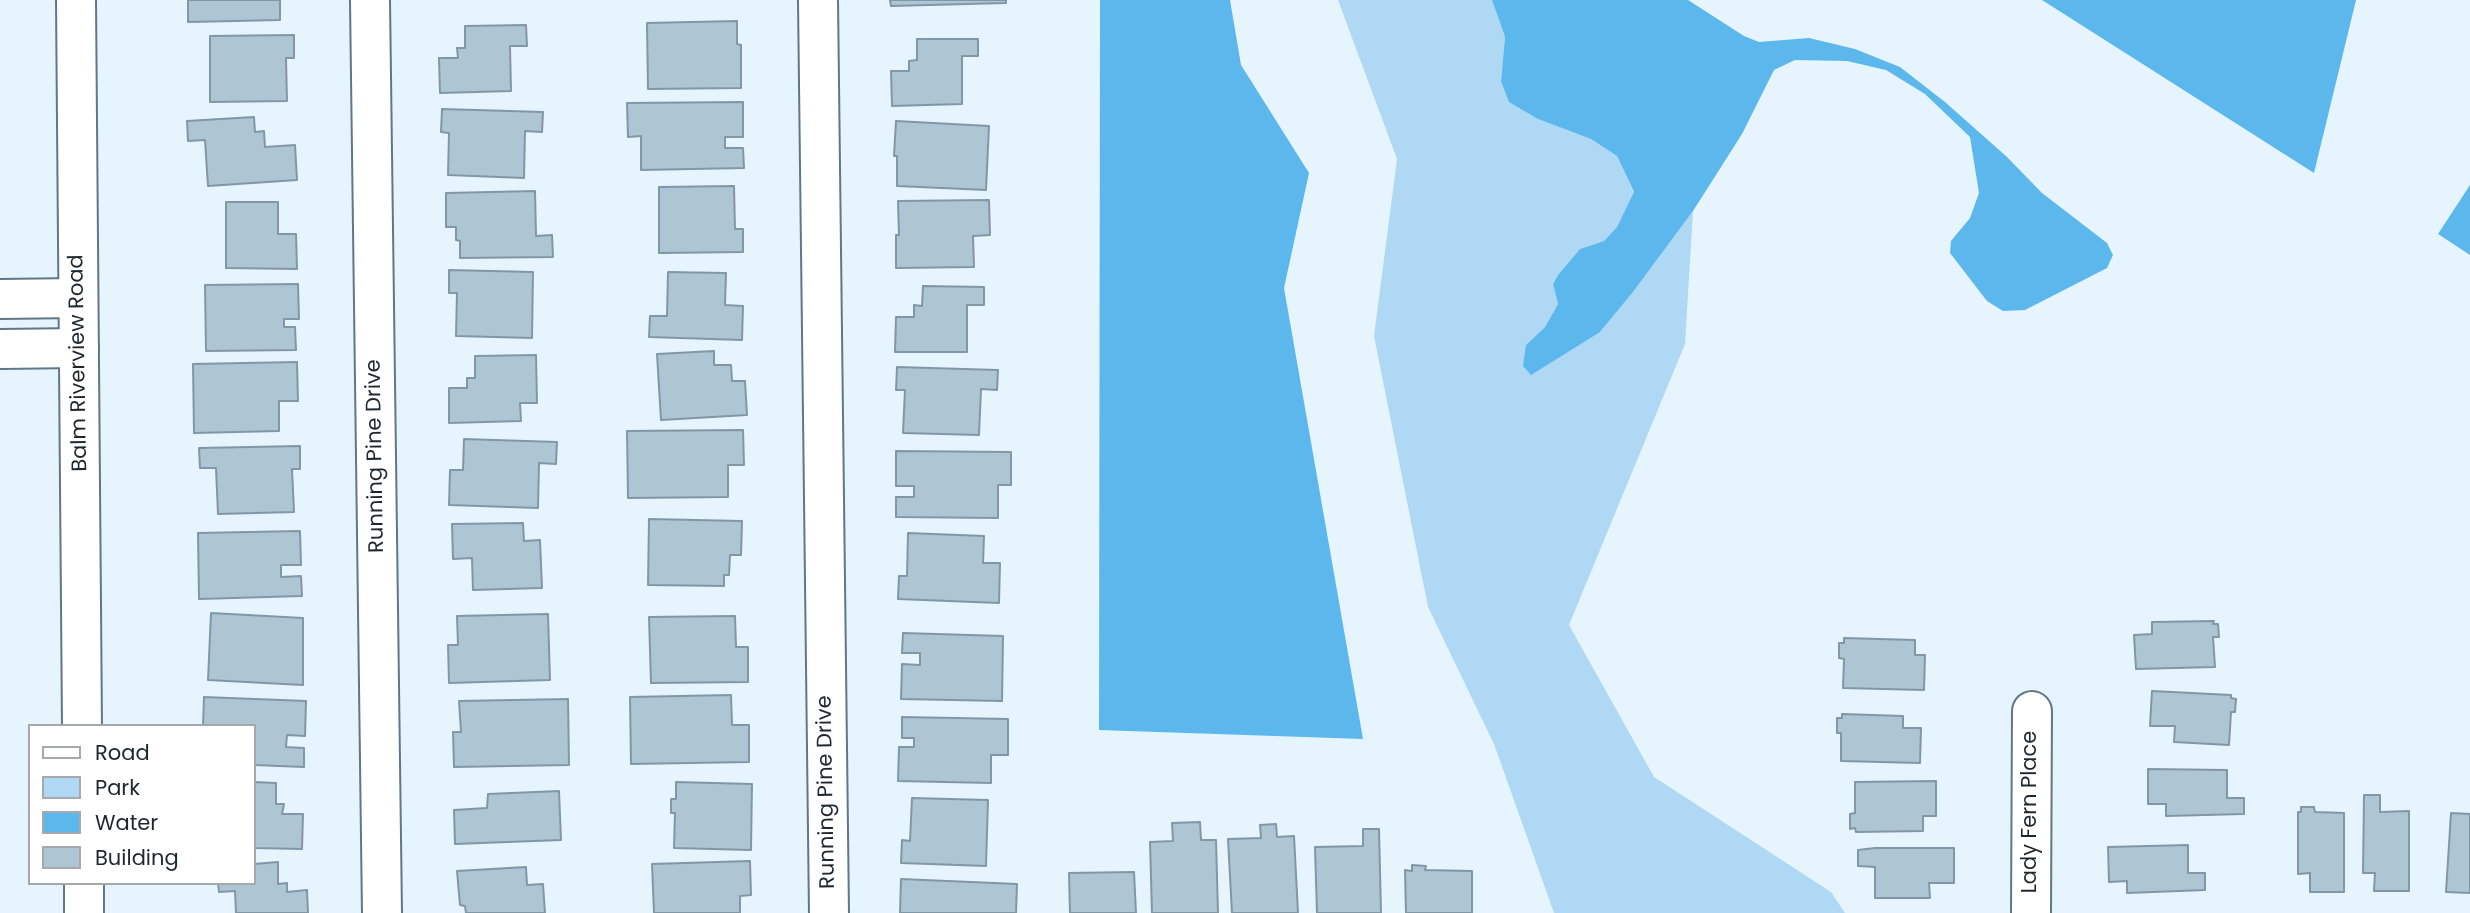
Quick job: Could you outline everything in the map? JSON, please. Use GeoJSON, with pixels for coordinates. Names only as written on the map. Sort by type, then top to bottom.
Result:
{"type":"FeatureCollection","features":[{"type":"Feature","properties":{"kind":"street","name":"Balm Riverview Road"},"geometry":{"type":"LineString","coordinates":[[76,0],[82,724]]}},
{"type":"Feature","properties":{"kind":"street","name":"Running Pine Drive"},"geometry":{"type":"LineString","coordinates":[[370,0],[382,913]]}},
{"type":"Feature","properties":{"kind":"street","name":"Running Pine Drive"},"geometry":{"type":"LineString","coordinates":[[818,0],[829,913]]}},
{"type":"Feature","properties":{"kind":"street"},"geometry":{"type":"LineString","coordinates":[[0,299],[78,298]]}},
{"type":"Feature","properties":{"kind":"street"},"geometry":{"type":"LineString","coordinates":[[0,349],[79,348]]}},
{"type":"Feature","properties":{"kind":"street","name":"Lady Fern Place"},"geometry":{"type":"LineString","coordinates":[[2031,913],[2032,711]]}},
{"type":"Feature","properties":{"kind":"street"},"geometry":{"type":"LineString","coordinates":[[84,885],[84,913]]}},
{"type":"Feature","properties":{"kind":"green space"},"geometry":{"type":"Polygon","coordinates":[[[1338,0],[1492,0],[1505,37],[1501,80],[1538,119],[1591,139],[1617,156],[1634,193],[1617,227],[1604,241],[1580,249],[1558,275],[1553,284],[1558,304],[1545,327],[1526,345],[1600,332],[1693,211],[1685,344],[1569,625],[1654,777],[1831,892],[1845,913],[1554,913],[1494,744],[1428,607],[1374,336],[1397,159],[1338,0]]]}},
{"type":"Feature","properties":{"kind":"water"},"geometry":{"type":"Polygon","coordinates":[[[1100,0],[1230,0],[1241,65],[1309,173],[1284,288],[1363,739],[1099,730],[1100,0]]]}},
{"type":"Feature","properties":{"kind":"water"},"geometry":{"type":"Polygon","coordinates":[[[1492,0],[1688,0],[1744,36],[1759,42],[1809,38],[1855,49],[1900,67],[1945,102],[2007,157],[2042,193],[2107,243],[2113,255],[2107,268],[2025,310],[2003,311],[1987,301],[1950,253],[1951,241],[1970,218],[1979,193],[1970,137],[1925,94],[1886,70],[1847,61],[1795,60],[1774,70],[1742,134],[1693,211],[1600,332],[1531,375],[1523,366],[1526,345],[1545,327],[1558,304],[1553,284],[1558,275],[1580,249],[1604,241],[1617,227],[1634,192],[1617,156],[1591,139],[1538,119],[1509,102],[1501,81],[1505,37],[1492,0]]]}},
{"type":"Feature","properties":{"kind":"water"},"geometry":{"type":"Polygon","coordinates":[[[2042,0],[2356,0],[2314,173],[2042,0]]]}},
{"type":"Feature","properties":{"kind":"water"},"geometry":{"type":"Polygon","coordinates":[[[2470,185],[2470,255],[2438,234],[2470,185]]]}},
{"type":"Feature","properties":{"kind":"building"},"geometry":{"type":"Polygon","coordinates":[[[188,0],[280,0],[280,20],[188,22],[188,0]]]}},
{"type":"Feature","properties":{"kind":"building"},"geometry":{"type":"Polygon","coordinates":[[[890,0],[1006,0],[1006,3],[891,6],[890,0]]]}},
{"type":"Feature","properties":{"kind":"building"},"geometry":{"type":"Polygon","coordinates":[[[737,21],[737,44],[741,45],[741,88],[648,89],[647,23],[737,21]]]}},
{"type":"Feature","properties":{"kind":"building"},"geometry":{"type":"Polygon","coordinates":[[[526,25],[527,46],[510,46],[511,91],[440,93],[439,58],[458,58],[457,48],[465,48],[465,26],[526,25]]]}},
{"type":"Feature","properties":{"kind":"building"},"geometry":{"type":"Polygon","coordinates":[[[294,35],[294,58],[286,58],[287,101],[210,102],[210,36],[294,35]]]}},
{"type":"Feature","properties":{"kind":"building"},"geometry":{"type":"Polygon","coordinates":[[[917,39],[978,39],[978,56],[962,56],[962,104],[892,106],[891,71],[909,71],[909,61],[917,60],[917,39]]]}},
{"type":"Feature","properties":{"kind":"building"},"geometry":{"type":"Polygon","coordinates":[[[743,102],[743,137],[725,137],[725,148],[743,148],[744,168],[641,170],[641,136],[628,137],[627,103],[743,102]]]}},
{"type":"Feature","properties":{"kind":"building"},"geometry":{"type":"Polygon","coordinates":[[[442,109],[543,112],[542,132],[525,131],[524,178],[448,175],[449,133],[441,132],[442,109]]]}},
{"type":"Feature","properties":{"kind":"building"},"geometry":{"type":"Polygon","coordinates":[[[254,117],[255,132],[264,131],[265,147],[295,145],[297,180],[208,186],[205,140],[188,141],[187,121],[254,117]]]}},
{"type":"Feature","properties":{"kind":"building"},"geometry":{"type":"Polygon","coordinates":[[[896,121],[989,126],[986,190],[897,186],[897,156],[894,156],[896,121]]]}},
{"type":"Feature","properties":{"kind":"building"},"geometry":{"type":"Polygon","coordinates":[[[734,186],[735,229],[743,229],[743,252],[659,253],[659,187],[734,186]]]}},
{"type":"Feature","properties":{"kind":"building"},"geometry":{"type":"Polygon","coordinates":[[[535,191],[536,236],[552,235],[553,257],[460,258],[460,241],[456,240],[456,227],[446,227],[446,193],[535,191]]]}},
{"type":"Feature","properties":{"kind":"building"},"geometry":{"type":"Polygon","coordinates":[[[989,200],[990,235],[973,236],[974,267],[896,268],[898,201],[989,200]]]}},
{"type":"Feature","properties":{"kind":"building"},"geometry":{"type":"Polygon","coordinates":[[[226,202],[278,202],[278,234],[296,234],[297,269],[226,268],[226,202]]]}},
{"type":"Feature","properties":{"kind":"building"},"geometry":{"type":"Polygon","coordinates":[[[449,270],[533,272],[532,338],[456,336],[457,293],[449,293],[449,270]]]}},
{"type":"Feature","properties":{"kind":"building"},"geometry":{"type":"Polygon","coordinates":[[[668,272],[726,273],[725,305],[743,306],[742,340],[649,337],[650,316],[667,316],[668,272]]]}},
{"type":"Feature","properties":{"kind":"building"},"geometry":{"type":"Polygon","coordinates":[[[298,284],[299,319],[284,319],[284,327],[295,327],[296,350],[206,351],[205,285],[298,284]]]}},
{"type":"Feature","properties":{"kind":"building"},"geometry":{"type":"Polygon","coordinates":[[[923,286],[984,287],[984,305],[967,305],[967,352],[895,352],[896,317],[914,317],[914,305],[922,306],[923,286]]]}},
{"type":"Feature","properties":{"kind":"building"},"geometry":{"type":"Polygon","coordinates":[[[714,351],[714,365],[731,365],[732,381],[745,381],[747,415],[661,420],[657,354],[714,351]]]}},
{"type":"Feature","properties":{"kind":"building"},"geometry":{"type":"Polygon","coordinates":[[[536,355],[537,403],[520,403],[521,421],[449,423],[449,388],[467,388],[467,378],[475,378],[475,356],[536,355]]]}},
{"type":"Feature","properties":{"kind":"building"},"geometry":{"type":"Polygon","coordinates":[[[297,362],[298,401],[279,401],[279,431],[194,433],[193,364],[297,362]]]}},
{"type":"Feature","properties":{"kind":"building"},"geometry":{"type":"Polygon","coordinates":[[[897,367],[998,370],[997,390],[981,389],[979,435],[903,433],[905,390],[896,390],[897,367]]]}},
{"type":"Feature","properties":{"kind":"building"},"geometry":{"type":"Polygon","coordinates":[[[743,430],[744,465],[728,465],[728,497],[628,498],[627,431],[743,430]]]}},
{"type":"Feature","properties":{"kind":"building"},"geometry":{"type":"Polygon","coordinates":[[[464,439],[557,442],[556,464],[539,463],[538,508],[449,505],[450,470],[463,470],[464,439]]]}},
{"type":"Feature","properties":{"kind":"building"},"geometry":{"type":"Polygon","coordinates":[[[300,446],[300,469],[292,469],[294,512],[218,514],[216,468],[200,468],[199,448],[300,446]]]}},
{"type":"Feature","properties":{"kind":"building"},"geometry":{"type":"Polygon","coordinates":[[[896,451],[1011,452],[1011,485],[998,485],[998,518],[896,517],[896,497],[914,497],[914,486],[896,486],[896,451]]]}},
{"type":"Feature","properties":{"kind":"building"},"geometry":{"type":"Polygon","coordinates":[[[649,519],[742,521],[741,555],[730,555],[729,575],[724,575],[724,586],[648,585],[649,519]]]}},
{"type":"Feature","properties":{"kind":"building"},"geometry":{"type":"Polygon","coordinates":[[[523,523],[524,541],[540,540],[542,588],[473,590],[472,558],[453,559],[452,524],[523,523]]]}},
{"type":"Feature","properties":{"kind":"building"},"geometry":{"type":"Polygon","coordinates":[[[300,531],[301,565],[281,565],[281,577],[301,576],[302,596],[199,599],[198,533],[300,531]]]}},
{"type":"Feature","properties":{"kind":"building"},"geometry":{"type":"Polygon","coordinates":[[[908,533],[984,536],[983,563],[1000,563],[999,603],[898,599],[899,576],[907,576],[908,533]]]}},
{"type":"Feature","properties":{"kind":"building"},"geometry":{"type":"Polygon","coordinates":[[[211,613],[303,618],[303,685],[208,680],[211,613]]]}},
{"type":"Feature","properties":{"kind":"building"},"geometry":{"type":"Polygon","coordinates":[[[548,614],[550,680],[449,683],[448,645],[458,645],[457,616],[548,614]]]}},
{"type":"Feature","properties":{"kind":"building"},"geometry":{"type":"Polygon","coordinates":[[[735,616],[736,647],[748,647],[748,682],[651,683],[649,617],[735,616]]]}},
{"type":"Feature","properties":{"kind":"building"},"geometry":{"type":"Polygon","coordinates":[[[2214,621],[2213,624],[2218,624],[2219,637],[2213,637],[2215,667],[2136,669],[2134,635],[2152,634],[2152,622],[2214,621]]]}},
{"type":"Feature","properties":{"kind":"building"},"geometry":{"type":"Polygon","coordinates":[[[903,633],[1003,636],[1002,701],[901,699],[902,664],[920,665],[920,653],[902,653],[903,633]]]}},
{"type":"Feature","properties":{"kind":"building"},"geometry":{"type":"Polygon","coordinates":[[[1844,638],[1915,640],[1915,655],[1925,655],[1924,690],[1843,688],[1844,659],[1839,658],[1839,643],[1844,643],[1844,638]]]}},
{"type":"Feature","properties":{"kind":"building"},"geometry":{"type":"Polygon","coordinates":[[[2152,691],[2231,695],[2231,698],[2236,699],[2235,712],[2231,712],[2229,745],[2174,742],[2175,726],[2150,726],[2152,691]]]}},
{"type":"Feature","properties":{"kind":"building"},"geometry":{"type":"Polygon","coordinates":[[[731,695],[732,725],[749,725],[749,762],[631,764],[630,697],[731,695]]]}},
{"type":"Feature","properties":{"kind":"building"},"geometry":{"type":"Polygon","coordinates":[[[204,697],[306,701],[305,736],[287,735],[286,747],[304,748],[304,767],[256,765],[256,724],[203,724],[204,697]]]}},
{"type":"Feature","properties":{"kind":"building"},"geometry":{"type":"Polygon","coordinates":[[[568,699],[569,765],[454,767],[453,732],[461,732],[459,701],[568,699]]]}},
{"type":"Feature","properties":{"kind":"building"},"geometry":{"type":"Polygon","coordinates":[[[1842,714],[1903,716],[1903,728],[1921,728],[1920,763],[1841,761],[1841,733],[1837,733],[1837,718],[1842,718],[1842,714]]]}},
{"type":"Feature","properties":{"kind":"building"},"geometry":{"type":"Polygon","coordinates":[[[902,717],[1008,719],[1008,755],[991,755],[991,783],[898,781],[899,747],[914,747],[914,738],[902,738],[902,717]]]}},
{"type":"Feature","properties":{"kind":"building"},"geometry":{"type":"Polygon","coordinates":[[[2148,769],[2227,770],[2227,798],[2244,798],[2244,814],[2166,816],[2166,804],[2148,804],[2148,769]]]}},
{"type":"Feature","properties":{"kind":"building"},"geometry":{"type":"Polygon","coordinates":[[[1936,781],[1936,816],[1923,816],[1923,831],[1856,832],[1855,828],[1850,829],[1850,814],[1855,813],[1855,782],[1936,781]]]}},
{"type":"Feature","properties":{"kind":"building"},"geometry":{"type":"Polygon","coordinates":[[[256,782],[276,783],[276,804],[284,804],[282,814],[303,814],[302,849],[256,848],[256,782]]]}},
{"type":"Feature","properties":{"kind":"building"},"geometry":{"type":"Polygon","coordinates":[[[676,782],[752,784],[751,850],[674,848],[675,813],[671,813],[671,799],[676,799],[676,782]]]}},
{"type":"Feature","properties":{"kind":"building"},"geometry":{"type":"Polygon","coordinates":[[[559,791],[561,840],[455,844],[454,810],[487,808],[488,794],[559,791]]]}},
{"type":"Feature","properties":{"kind":"building"},"geometry":{"type":"Polygon","coordinates":[[[2364,795],[2380,795],[2380,812],[2409,811],[2409,891],[2374,891],[2375,873],[2363,873],[2364,795]]]}},
{"type":"Feature","properties":{"kind":"building"},"geometry":{"type":"Polygon","coordinates":[[[912,798],[988,800],[986,866],[901,863],[902,840],[910,841],[912,798]]]}},
{"type":"Feature","properties":{"kind":"building"},"geometry":{"type":"Polygon","coordinates":[[[2301,807],[2314,807],[2315,812],[2344,813],[2344,892],[2310,892],[2310,873],[2298,874],[2298,812],[2301,812],[2301,807]]]}},
{"type":"Feature","properties":{"kind":"building"},"geometry":{"type":"Polygon","coordinates":[[[2451,813],[2470,814],[2470,893],[2446,892],[2451,813]]]}},
{"type":"Feature","properties":{"kind":"building"},"geometry":{"type":"Polygon","coordinates":[[[1200,822],[1201,840],[1216,840],[1218,913],[1152,913],[1150,842],[1173,841],[1172,823],[1200,822]]]}},
{"type":"Feature","properties":{"kind":"building"},"geometry":{"type":"Polygon","coordinates":[[[1276,824],[1277,837],[1294,836],[1298,913],[1232,913],[1228,839],[1261,838],[1260,825],[1276,824]]]}},
{"type":"Feature","properties":{"kind":"building"},"geometry":{"type":"Polygon","coordinates":[[[1363,829],[1379,829],[1381,913],[1317,913],[1315,847],[1363,846],[1363,829]]]}},
{"type":"Feature","properties":{"kind":"building"},"geometry":{"type":"Polygon","coordinates":[[[2188,845],[2188,873],[2205,873],[2205,890],[2127,893],[2127,881],[2109,882],[2108,847],[2188,845]]]}},
{"type":"Feature","properties":{"kind":"building"},"geometry":{"type":"Polygon","coordinates":[[[1954,848],[1954,883],[1929,883],[1930,898],[1875,898],[1875,867],[1858,866],[1858,850],[1954,848]]]}},
{"type":"Feature","properties":{"kind":"building"},"geometry":{"type":"Polygon","coordinates":[[[750,861],[751,895],[740,896],[740,913],[654,913],[652,864],[750,861]]]}},
{"type":"Feature","properties":{"kind":"building"},"geometry":{"type":"Polygon","coordinates":[[[278,862],[278,884],[287,883],[287,892],[307,890],[308,913],[236,913],[235,891],[219,892],[218,885],[256,885],[256,864],[278,862]]]}},
{"type":"Feature","properties":{"kind":"building"},"geometry":{"type":"Polygon","coordinates":[[[1412,865],[1426,866],[1425,870],[1472,871],[1472,913],[1406,913],[1405,870],[1412,871],[1412,865]]]}},
{"type":"Feature","properties":{"kind":"building"},"geometry":{"type":"Polygon","coordinates":[[[526,867],[527,885],[543,884],[545,913],[466,913],[465,906],[460,905],[457,871],[526,867]]]}},
{"type":"Feature","properties":{"kind":"building"},"geometry":{"type":"Polygon","coordinates":[[[1134,872],[1136,913],[1070,913],[1069,873],[1134,872]]]}},
{"type":"Feature","properties":{"kind":"building"},"geometry":{"type":"Polygon","coordinates":[[[901,879],[1017,884],[1016,913],[900,913],[901,879]]]}}]}
